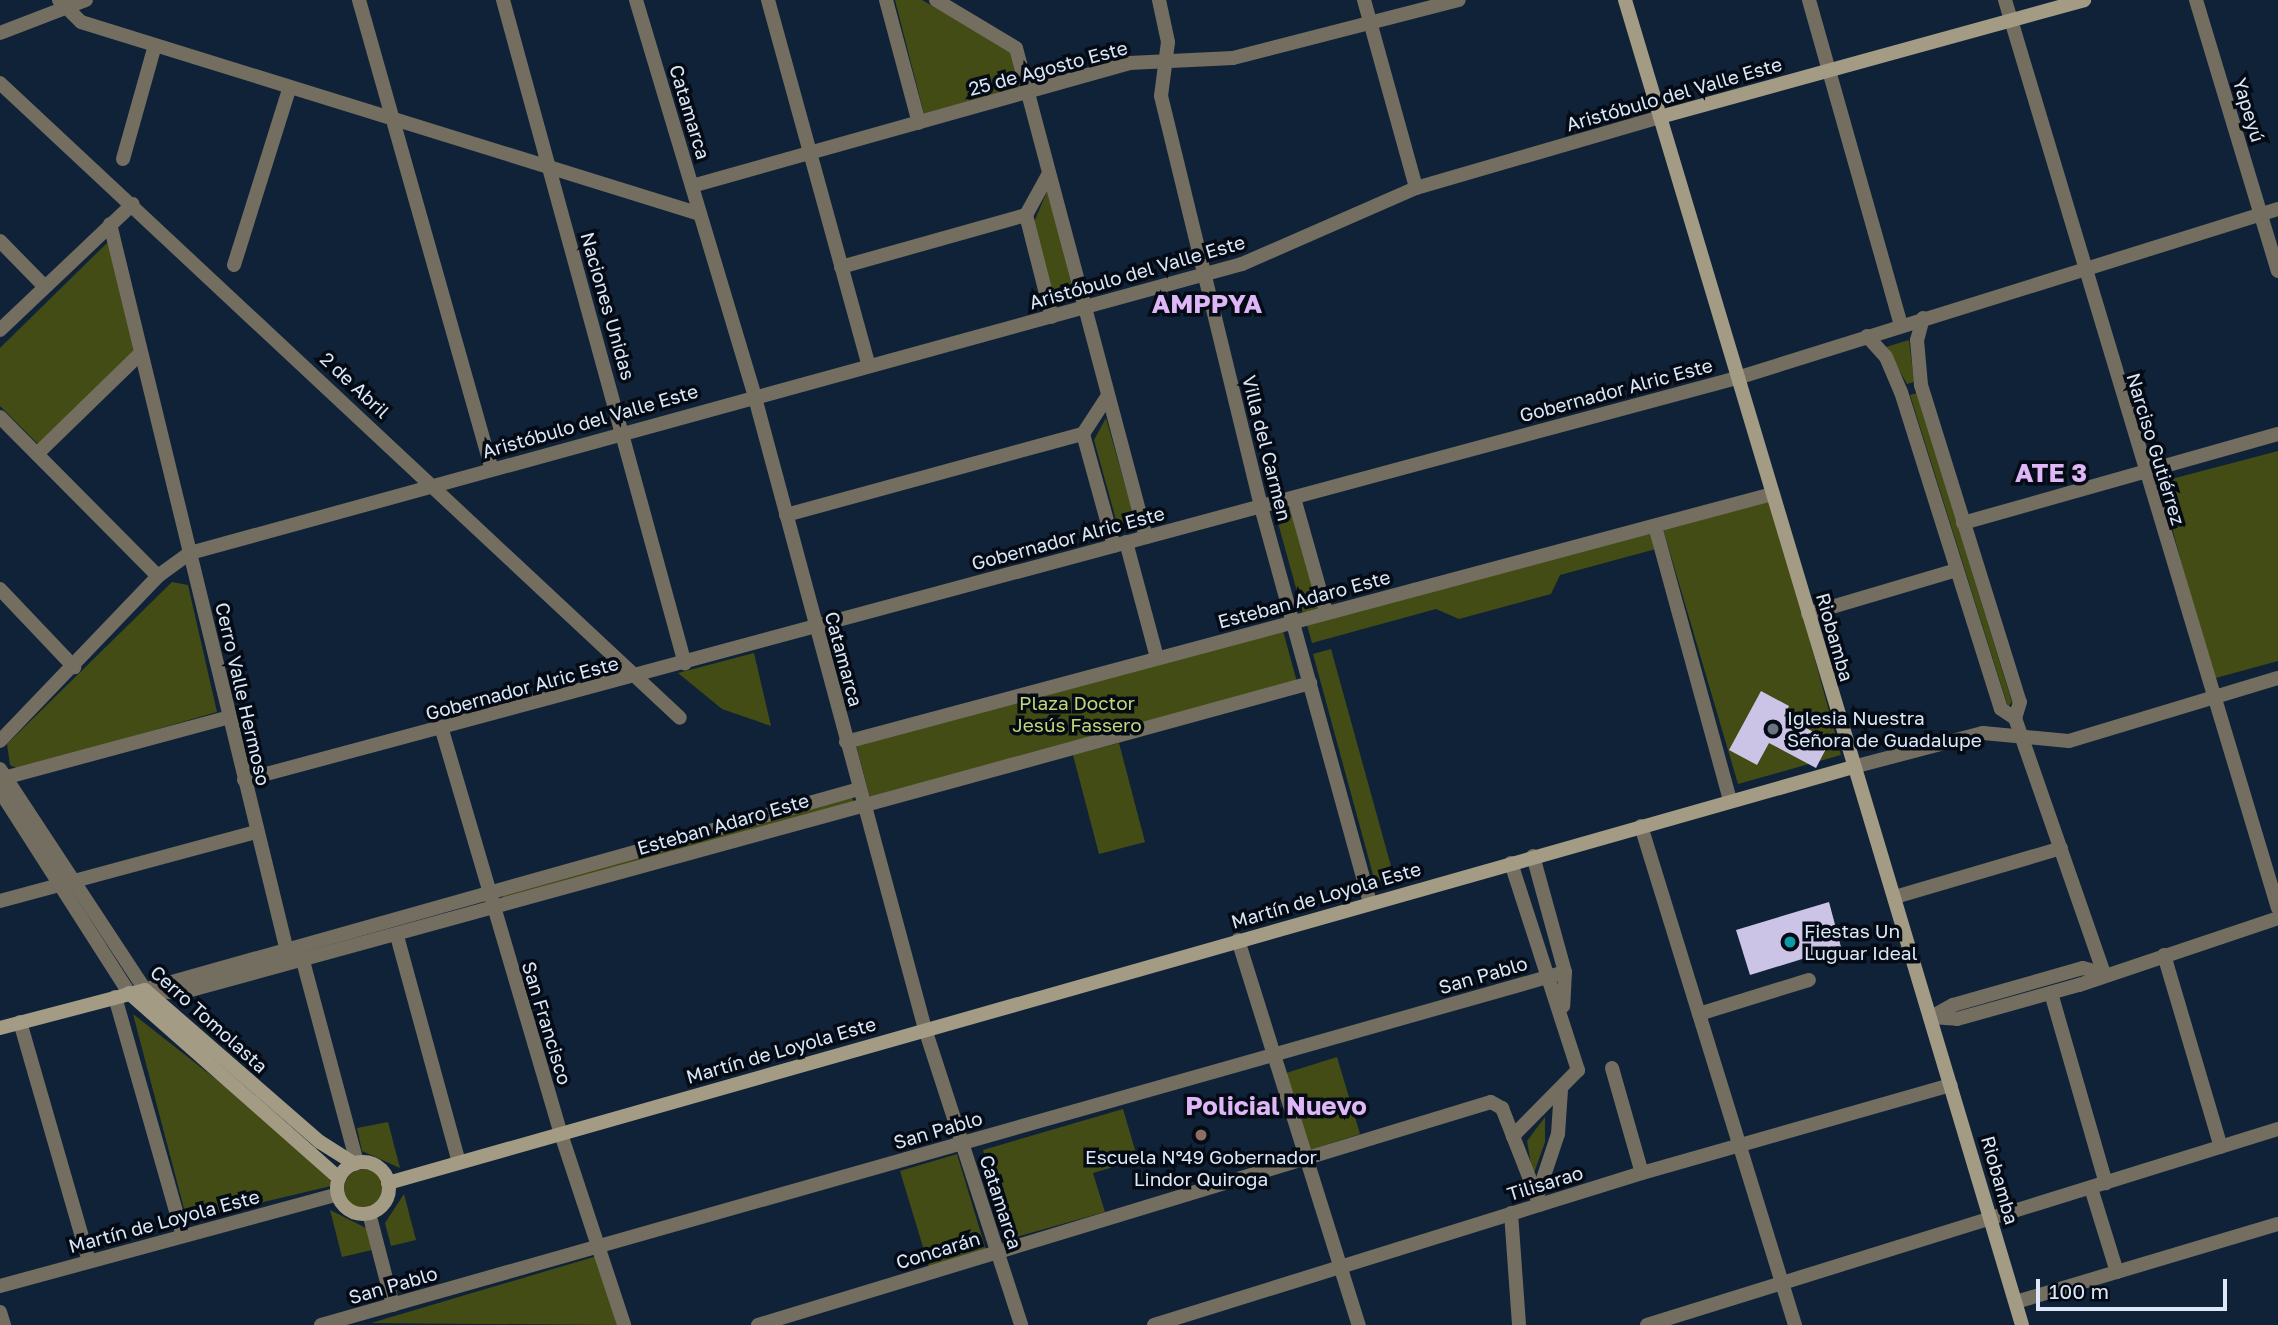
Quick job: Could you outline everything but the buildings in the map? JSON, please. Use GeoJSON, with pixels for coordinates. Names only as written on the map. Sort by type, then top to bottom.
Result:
{"type":"FeatureCollection","features":[{"type":"Feature","properties":{"kind":"main road","name":"Riobamba"},"geometry":{"type":"LineString","coordinates":[[1625,0],[2022,1325]]}},
{"type":"Feature","properties":{"kind":"main road","name":"Aristóbulo del Valle Este"},"geometry":{"type":"LineString","coordinates":[[1660,117],[2084,0]]}},
{"type":"Feature","properties":{"kind":"main road","name":"Martín de Loyola Este"},"geometry":{"type":"LineString","coordinates":[[388,1183],[1853,766]]}},
{"type":"Feature","properties":{"kind":"main road","name":"Esteban Adaro Este"},"geometry":{"type":"LineString","coordinates":[[0,1028],[145,990]]}},
{"type":"Feature","properties":{"kind":"main road","name":"Cerro Tomolasta"},"geometry":{"type":"LineString","coordinates":[[145,990],[320,1142],[356,1164]]}},
{"type":"Feature","properties":{"kind":"main road","name":"Cerro Tomolasta"},"geometry":{"type":"LineString","coordinates":[[122,995],[339,1178]]}},
{"type":"Feature","properties":{"kind":"main road"},"geometry":{"type":"LineString","coordinates":[[356,1164],[380,1169],[388,1183],[382,1206],[369,1213],[346,1208],[338,1194],[339,1178],[356,1164]]}},
{"type":"Feature","properties":{"kind":"street"},"geometry":{"type":"LineString","coordinates":[[0,33],[62,5],[86,0]]}},
{"type":"Feature","properties":{"kind":"street"},"geometry":{"type":"LineString","coordinates":[[359,0],[491,468]]}},
{"type":"Feature","properties":{"kind":"street","name":"Naciones Unidas"},"geometry":{"type":"LineString","coordinates":[[503,0],[685,664]]}},
{"type":"Feature","properties":{"kind":"street","name":"Catamarca"},"geometry":{"type":"LineString","coordinates":[[636,0],[754,394],[925,1029],[1021,1325]]}},
{"type":"Feature","properties":{"kind":"street"},"geometry":{"type":"LineString","coordinates":[[768,0],[868,363]]}},
{"type":"Feature","properties":{"kind":"street"},"geometry":{"type":"LineString","coordinates":[[886,0],[919,123]]}},
{"type":"Feature","properties":{"kind":"street"},"geometry":{"type":"LineString","coordinates":[[936,0],[1016,48],[1146,537]]}},
{"type":"Feature","properties":{"kind":"street","name":"Villa del Carmen"},"geometry":{"type":"LineString","coordinates":[[1159,0],[1168,42],[1161,63],[1161,96],[1261,507],[1370,903]]}},
{"type":"Feature","properties":{"kind":"street"},"geometry":{"type":"LineString","coordinates":[[1364,0],[1416,188]]}},
{"type":"Feature","properties":{"kind":"street","name":"25 de Agosto Este"},"geometry":{"type":"LineString","coordinates":[[692,186],[1129,63],[1233,58],[1371,25],[1459,0]]}},
{"type":"Feature","properties":{"kind":"street"},"geometry":{"type":"LineString","coordinates":[[1809,0],[1901,325]]}},
{"type":"Feature","properties":{"kind":"street","name":"Narciso Gutiérrez"},"geometry":{"type":"LineString","coordinates":[[2005,0],[2142,472],[2278,908]]}},
{"type":"Feature","properties":{"kind":"street","name":"Yapeyú"},"geometry":{"type":"LineString","coordinates":[[2196,0],[2278,271]]}},
{"type":"Feature","properties":{"kind":"street"},"geometry":{"type":"LineString","coordinates":[[62,5],[155,46],[289,90],[700,214]]}},
{"type":"Feature","properties":{"kind":"street"},"geometry":{"type":"LineString","coordinates":[[123,159],[155,46]]}},
{"type":"Feature","properties":{"kind":"street","name":"2 de Abril"},"geometry":{"type":"LineString","coordinates":[[0,83],[639,676],[680,718]]}},
{"type":"Feature","properties":{"kind":"street"},"geometry":{"type":"LineString","coordinates":[[234,265],[289,90]]}},
{"type":"Feature","properties":{"kind":"street","name":"Aristóbulo del Valle Este"},"geometry":{"type":"LineString","coordinates":[[190,553],[754,394],[1204,275],[1416,188],[1660,117]]}},
{"type":"Feature","properties":{"kind":"street"},"geometry":{"type":"LineString","coordinates":[[1048,175],[1027,215],[1052,317]]}},
{"type":"Feature","properties":{"kind":"street"},"geometry":{"type":"LineString","coordinates":[[0,330],[133,204]]}},
{"type":"Feature","properties":{"kind":"street","name":"Gobernador Alric Este"},"geometry":{"type":"LineString","coordinates":[[244,780],[442,730],[1737,377],[2278,209]]}},
{"type":"Feature","properties":{"kind":"street"},"geometry":{"type":"LineString","coordinates":[[841,267],[1027,215]]}},
{"type":"Feature","properties":{"kind":"street","name":"Cerro Valle Hermoso"},"geometry":{"type":"LineString","coordinates":[[110,224],[286,947]]}},
{"type":"Feature","properties":{"kind":"street"},"geometry":{"type":"LineString","coordinates":[[0,241],[44,286]]}},
{"type":"Feature","properties":{"kind":"street"},"geometry":{"type":"LineString","coordinates":[[1923,318],[1917,340],[1921,385],[2020,702],[2015,718]]}},
{"type":"Feature","properties":{"kind":"street"},"geometry":{"type":"LineString","coordinates":[[1867,336],[1886,357],[1902,392],[2001,709],[2015,718],[2021,733],[2104,974]]}},
{"type":"Feature","properties":{"kind":"street"},"geometry":{"type":"LineString","coordinates":[[37,454],[140,354]]}},
{"type":"Feature","properties":{"kind":"street"},"geometry":{"type":"LineString","coordinates":[[1902,392],[1921,385]]}},
{"type":"Feature","properties":{"kind":"street"},"geometry":{"type":"LineString","coordinates":[[786,514],[1083,434],[1108,397]]}},
{"type":"Feature","properties":{"kind":"street"},"geometry":{"type":"LineString","coordinates":[[0,417],[158,576]]}},
{"type":"Feature","properties":{"kind":"street"},"geometry":{"type":"LineString","coordinates":[[1083,434],[1157,659]]}},
{"type":"Feature","properties":{"kind":"street"},"geometry":{"type":"LineString","coordinates":[[1963,523],[2278,434]]}},
{"type":"Feature","properties":{"kind":"street","name":"Esteban Adaro Este"},"geometry":{"type":"LineString","coordinates":[[846,742],[1772,494]]}},
{"type":"Feature","properties":{"kind":"street","name":"Villa del Carmen"},"geometry":{"type":"LineString","coordinates":[[1294,498],[1326,612]]}},
{"type":"Feature","properties":{"kind":"street"},"geometry":{"type":"LineString","coordinates":[[1655,526],[1730,801]]}},
{"type":"Feature","properties":{"kind":"street"},"geometry":{"type":"LineString","coordinates":[[0,741],[74,667],[158,576],[190,553]]}},
{"type":"Feature","properties":{"kind":"street"},"geometry":{"type":"LineString","coordinates":[[1808,614],[1957,570]]}},
{"type":"Feature","properties":{"kind":"street"},"geometry":{"type":"LineString","coordinates":[[0,589],[74,667]]}},
{"type":"Feature","properties":{"kind":"street","name":"Martín de Loyola Este"},"geometry":{"type":"LineString","coordinates":[[1853,766],[1983,733],[2021,733],[2069,741],[2278,678]]}},
{"type":"Feature","properties":{"kind":"street","name":"Esteban Adaro Este"},"geometry":{"type":"LineString","coordinates":[[145,990],[180,993],[303,961],[1310,683]]}},
{"type":"Feature","properties":{"kind":"street"},"geometry":{"type":"LineString","coordinates":[[1,779],[229,717]]}},
{"type":"Feature","properties":{"kind":"street","name":"San Francisco"},"geometry":{"type":"LineString","coordinates":[[442,730],[561,1134],[624,1325]]}},
{"type":"Feature","properties":{"kind":"street","name":"Cerro Tomolasta"},"geometry":{"type":"LineString","coordinates":[[1,779],[67,883],[145,990]]}},
{"type":"Feature","properties":{"kind":"street","name":"Esteban Adaro Este"},"geometry":{"type":"LineString","coordinates":[[145,990],[286,947],[859,789]]}},
{"type":"Feature","properties":{"kind":"street"},"geometry":{"type":"LineString","coordinates":[[1641,826],[1795,1325]]}},
{"type":"Feature","properties":{"kind":"street"},"geometry":{"type":"LineString","coordinates":[[0,901],[256,832]]}},
{"type":"Feature","properties":{"kind":"street"},"geometry":{"type":"LineString","coordinates":[[1895,897],[2061,848]]}},
{"type":"Feature","properties":{"kind":"street"},"geometry":{"type":"LineString","coordinates":[[1533,856],[1565,972],[1563,1006],[1578,1070],[1513,1136],[1538,1201]]}},
{"type":"Feature","properties":{"kind":"street"},"geometry":{"type":"LineString","coordinates":[[1511,863],[1544,978],[1563,1006]]}},
{"type":"Feature","properties":{"kind":"street","name":"Cerro Tomolasta"},"geometry":{"type":"LineString","coordinates":[[67,883],[122,995]]}},
{"type":"Feature","properties":{"kind":"street"},"geometry":{"type":"LineString","coordinates":[[1931,1017],[1957,1019],[2051,993],[2278,918]]}},
{"type":"Feature","properties":{"kind":"street"},"geometry":{"type":"LineString","coordinates":[[397,936],[459,1164]]}},
{"type":"Feature","properties":{"kind":"street"},"geometry":{"type":"LineString","coordinates":[[1238,940],[1359,1325]]}},
{"type":"Feature","properties":{"kind":"street"},"geometry":{"type":"LineString","coordinates":[[286,947],[303,961],[356,1164]]}},
{"type":"Feature","properties":{"kind":"street"},"geometry":{"type":"LineString","coordinates":[[2164,955],[2221,1147]]}},
{"type":"Feature","properties":{"kind":"street"},"geometry":{"type":"LineString","coordinates":[[1931,1017],[1952,1005],[2083,968],[2104,974]]}},
{"type":"Feature","properties":{"kind":"street","name":"San Pablo"},"geometry":{"type":"LineString","coordinates":[[321,1325],[364,1319],[393,1305],[1565,972]]}},
{"type":"Feature","properties":{"kind":"street"},"geometry":{"type":"LineString","coordinates":[[1699,1014],[1809,980]]}},
{"type":"Feature","properties":{"kind":"street"},"geometry":{"type":"LineString","coordinates":[[2051,993],[2106,1183]]}},
{"type":"Feature","properties":{"kind":"street"},"geometry":{"type":"LineString","coordinates":[[122,995],[183,1236]]}},
{"type":"Feature","properties":{"kind":"street"},"geometry":{"type":"LineString","coordinates":[[20,1022],[89,1261]]}},
{"type":"Feature","properties":{"kind":"street"},"geometry":{"type":"LineString","coordinates":[[1612,1068],[1642,1173]]}},
{"type":"Feature","properties":{"kind":"street","name":"Tilisarao"},"geometry":{"type":"LineString","coordinates":[[1154,1325],[1511,1213],[1538,1201],[1951,1085]]}},
{"type":"Feature","properties":{"kind":"street"},"geometry":{"type":"LineString","coordinates":[[1538,1201],[1558,1134],[1561,1090]]}},
{"type":"Feature","properties":{"kind":"street","name":"Concarán"},"geometry":{"type":"LineString","coordinates":[[758,1325],[1306,1156],[1491,1102],[1502,1108],[1513,1136]]}},
{"type":"Feature","properties":{"kind":"street"},"geometry":{"type":"LineString","coordinates":[[1647,1325],[2278,1129]]}},
{"type":"Feature","properties":{"kind":"street"},"geometry":{"type":"LineString","coordinates":[[2091,1188],[2117,1272]]}},
{"type":"Feature","properties":{"kind":"street","name":"Martín de Loyola Este"},"geometry":{"type":"LineString","coordinates":[[0,1286],[338,1194]]}},
{"type":"Feature","properties":{"kind":"street"},"geometry":{"type":"LineString","coordinates":[[369,1213],[393,1305]]}},
{"type":"Feature","properties":{"kind":"street"},"geometry":{"type":"LineString","coordinates":[[1511,1213],[1520,1325]]}},
{"type":"Feature","properties":{"kind":"street"},"geometry":{"type":"LineString","coordinates":[[2016,1302],[2278,1224]]}},
{"type":"Feature","properties":{"kind":"street"},"geometry":{"type":"LineString","coordinates":[[0,1312],[4,1325]]}},
{"type":"Feature","properties":{"kind":"green space"},"geometry":{"type":"Polygon","coordinates":[[[895,0],[922,0],[1012,51],[1021,88],[924,114],[895,0]]]}},
{"type":"Feature","properties":{"kind":"green space"},"geometry":{"type":"Polygon","coordinates":[[[1048,189],[1075,299],[1055,305],[1034,222],[1048,189]]]}},
{"type":"Feature","properties":{"kind":"green space"},"geometry":{"type":"Polygon","coordinates":[[[109,241],[136,351],[39,445],[0,406],[0,348],[109,241]]]}},
{"type":"Feature","properties":{"kind":"green space"},"geometry":{"type":"Polygon","coordinates":[[[1909,340],[1914,382],[1907,384],[1886,347],[1909,340]]]}},
{"type":"Feature","properties":{"kind":"green space"},"geometry":{"type":"Polygon","coordinates":[[[1917,393],[2012,702],[2008,707],[1910,395],[1917,393]]]}},
{"type":"Feature","properties":{"kind":"green space"},"geometry":{"type":"Polygon","coordinates":[[[1106,418],[1136,524],[1118,527],[1094,440],[1106,418]]]}},
{"type":"Feature","properties":{"kind":"green space"},"geometry":{"type":"Polygon","coordinates":[[[2278,451],[2278,661],[2212,679],[2160,482],[2278,451]]]}},
{"type":"Feature","properties":{"kind":"green space"},"geometry":{"type":"Polygon","coordinates":[[[1771,498],[1841,755],[1738,784],[1663,529],[1771,498]]]}},
{"type":"Feature","properties":{"kind":"green space"},"geometry":{"type":"Polygon","coordinates":[[[1292,508],[1321,612],[1304,617],[1275,512],[1292,508]]]}},
{"type":"Feature","properties":{"kind":"green space"},"geometry":{"type":"Polygon","coordinates":[[[1651,532],[1656,549],[1560,575],[1551,594],[1459,619],[1436,609],[1312,643],[1307,625],[1651,532]]]}},
{"type":"Feature","properties":{"kind":"green space"},"geometry":{"type":"Polygon","coordinates":[[[172,582],[188,585],[217,712],[19,769],[10,765],[7,744],[172,582]]]}},
{"type":"Feature","properties":{"kind":"green space","name":"Plaza Doctor Jesús Fassero"},"geometry":{"type":"Polygon","coordinates":[[[1283,631],[1297,682],[870,797],[856,745],[1283,631]]]}},
{"type":"Feature","properties":{"kind":"green space"},"geometry":{"type":"Polygon","coordinates":[[[1331,649],[1394,877],[1375,882],[1313,654],[1331,649]]]}},
{"type":"Feature","properties":{"kind":"green space"},"geometry":{"type":"Polygon","coordinates":[[[754,653],[771,726],[722,709],[678,673],[754,653]]]}},
{"type":"Feature","properties":{"kind":"green space"},"geometry":{"type":"Polygon","coordinates":[[[1119,743],[1145,842],[1099,854],[1073,755],[1119,743]]]}},
{"type":"Feature","properties":{"kind":"green space"},"geometry":{"type":"Polygon","coordinates":[[[851,795],[854,802],[504,901],[502,893],[851,795]]]}},
{"type":"Feature","properties":{"kind":"green space"},"geometry":{"type":"Polygon","coordinates":[[[133,1014],[328,1167],[331,1186],[187,1220],[133,1014]]]}},
{"type":"Feature","properties":{"kind":"green space"},"geometry":{"type":"Polygon","coordinates":[[[1337,1057],[1360,1134],[1310,1150],[1286,1073],[1337,1057]]]}},
{"type":"Feature","properties":{"kind":"green space"},"geometry":{"type":"Polygon","coordinates":[[[1123,1109],[1138,1160],[1093,1173],[1105,1212],[1009,1239],[983,1150],[1123,1109]]]}},
{"type":"Feature","properties":{"kind":"green space"},"geometry":{"type":"Polygon","coordinates":[[[1545,1117],[1545,1142],[1533,1176],[1527,1141],[1545,1117]]]}},
{"type":"Feature","properties":{"kind":"green space"},"geometry":{"type":"Polygon","coordinates":[[[388,1122],[400,1168],[362,1151],[357,1128],[388,1122]]]}},
{"type":"Feature","properties":{"kind":"green space"},"geometry":{"type":"Polygon","coordinates":[[[957,1154],[986,1250],[929,1267],[900,1171],[957,1154]]]}},
{"type":"Feature","properties":{"kind":"green space"},"geometry":{"type":"Polygon","coordinates":[[[364,1169],[378,1175],[384,1189],[378,1203],[364,1209],[350,1203],[344,1189],[350,1175],[364,1169]]]}},
{"type":"Feature","properties":{"kind":"green space"},"geometry":{"type":"Polygon","coordinates":[[[404,1194],[416,1240],[391,1246],[385,1223],[404,1194]]]}},
{"type":"Feature","properties":{"kind":"green space"},"geometry":{"type":"Polygon","coordinates":[[[330,1210],[366,1228],[372,1250],[342,1257],[330,1210]]]}},
{"type":"Feature","properties":{"kind":"green space"},"geometry":{"type":"Polygon","coordinates":[[[597,1256],[617,1325],[371,1323],[597,1256]]]}},
{"type":"Feature","properties":{"kind":"place","name":"Iglesia Nuestra Señora de Guadalupe"},"geometry":{"type":"Point","coordinates":[1773,729]}},
{"type":"Feature","properties":{"kind":"place","name":"Fiestas Un Luguar Ideal"},"geometry":{"type":"Point","coordinates":[1790,942]}},
{"type":"Feature","properties":{"kind":"place","name":"Escuela N°49 Gobernador Lindor Quiroga"},"geometry":{"type":"Point","coordinates":[1201,1135]}},
{"type":"Feature","properties":{"kind":"district","name":"AMPPYA"},"geometry":{"type":"Point","coordinates":[1207,304]}},
{"type":"Feature","properties":{"kind":"district","name":"ATE 3"},"geometry":{"type":"Point","coordinates":[2051,473]}},
{"type":"Feature","properties":{"kind":"district","name":"Policial Nuevo"},"geometry":{"type":"Point","coordinates":[1276,1106]}}]}
